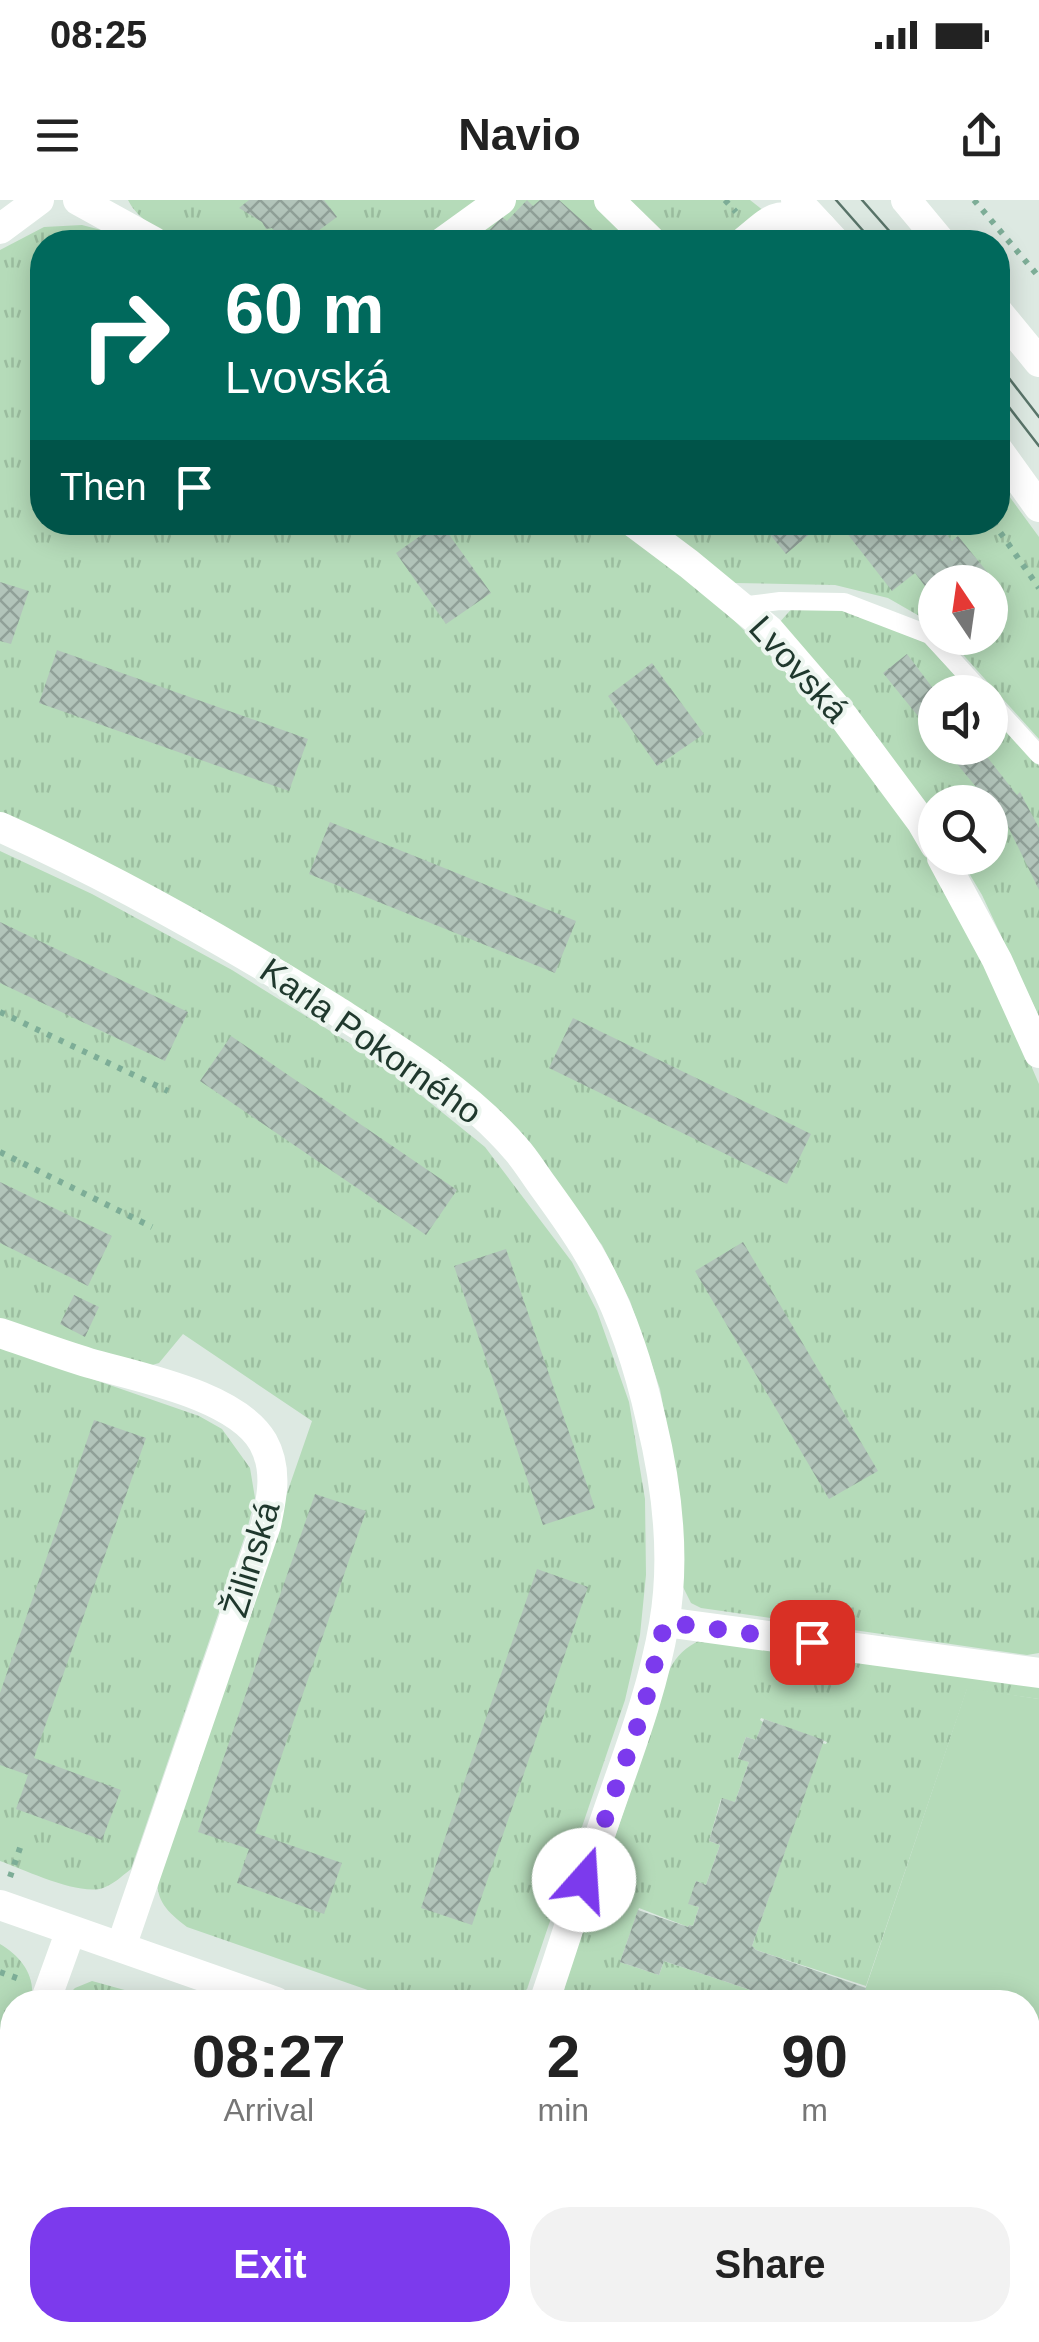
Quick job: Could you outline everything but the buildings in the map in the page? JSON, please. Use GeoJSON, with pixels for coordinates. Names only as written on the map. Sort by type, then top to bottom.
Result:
{"type":"FeatureCollection","features":[{"type":"Feature","properties":{"kind":"street"},"geometry":{"type":"LineString","coordinates":[[0,229],[39,200]]}},
{"type":"Feature","properties":{"kind":"street"},"geometry":{"type":"LineString","coordinates":[[78,200],[132,230]]}},
{"type":"Feature","properties":{"kind":"street"},"geometry":{"type":"LineString","coordinates":[[459,230],[500,200]]}},
{"type":"Feature","properties":{"kind":"street"},"geometry":{"type":"LineString","coordinates":[[610,200],[640,230]]}},
{"type":"Feature","properties":{"kind":"street"},"geometry":{"type":"LineString","coordinates":[[906,200],[931,230]]}},
{"type":"Feature","properties":{"kind":"street"},"geometry":{"type":"LineString","coordinates":[[755,230],[778,206],[819,230]]}},
{"type":"Feature","properties":{"kind":"street"},"geometry":{"type":"LineString","coordinates":[[1010,327],[1039,362]]}},
{"type":"Feature","properties":{"kind":"street"},"geometry":{"type":"LineString","coordinates":[[1010,467],[1039,507]]}},
{"type":"Feature","properties":{"kind":"street","name":"Lvovská"},"geometry":{"type":"LineString","coordinates":[[650,535],[769,630],[843,716],[918,817]]}},
{"type":"Feature","properties":{"kind":"street","name":"Karla Pokorného"},"geometry":{"type":"LineString","coordinates":[[0,827],[221,940],[429,1072],[517,1150],[569,1222],[601,1276],[624,1329],[660,1456],[668,1513],[665,1622],[644,1707],[548,1990]]}},
{"type":"Feature","properties":{"kind":"street"},"geometry":{"type":"LineString","coordinates":[[951,875],[997,960],[1039,1053]]}},
{"type":"Feature","properties":{"kind":"street","name":"Žilinská"},"geometry":{"type":"LineString","coordinates":[[0,1333],[214,1402],[254,1430],[272,1465],[266,1525],[120,1947]]}},
{"type":"Feature","properties":{"kind":"street"},"geometry":{"type":"LineString","coordinates":[[665,1622],[1039,1673]]}},
{"type":"Feature","properties":{"kind":"street"},"geometry":{"type":"LineString","coordinates":[[0,1905],[242,1990]]}},
{"type":"Feature","properties":{"kind":"street"},"geometry":{"type":"LineString","coordinates":[[49,1990],[71,1930]]}},
{"type":"Feature","properties":{"kind":"lane"},"geometry":{"type":"LineString","coordinates":[[740,606],[780,601],[844,602],[930,634],[967,675]]}},
{"type":"Feature","properties":{"kind":"lane"},"geometry":{"type":"LineString","coordinates":[[1008,721],[1039,755]]}},
{"type":"Feature","properties":{"kind":"path"},"geometry":{"type":"LineString","coordinates":[[974,200],[999,230]]}},
{"type":"Feature","properties":{"kind":"path"},"geometry":{"type":"LineString","coordinates":[[1010,243],[1039,277]]}},
{"type":"Feature","properties":{"kind":"path"},"geometry":{"type":"LineString","coordinates":[[1002,535],[1039,588]]}},
{"type":"Feature","properties":{"kind":"path"},"geometry":{"type":"LineString","coordinates":[[0,1012],[168,1091]]}},
{"type":"Feature","properties":{"kind":"path"},"geometry":{"type":"LineString","coordinates":[[0,1152],[152,1227]]}},
{"type":"Feature","properties":{"kind":"green space"},"geometry":{"type":"Polygon","coordinates":[[[128,200],[750,200],[788,230],[159,230],[128,200]]]}},
{"type":"Feature","properties":{"kind":"green space"},"geometry":{"type":"Polygon","coordinates":[[[82,225],[101,230],[38,230],[82,225]]]}},
{"type":"Feature","properties":{"kind":"green space"},"geometry":{"type":"Polygon","coordinates":[[[30,234],[30,535],[626,535],[655,553],[713,600],[798,683],[908,824],[918,840],[918,875],[939,875],[961,911],[1039,1084],[1039,1653],[1027,1655],[701,1608],[691,1603],[680,1581],[679,1493],[660,1389],[630,1301],[602,1245],[506,1120],[0,814],[0,250],[30,234]]]}},
{"type":"Feature","properties":{"kind":"green space"},"geometry":{"type":"Polygon","coordinates":[[[1010,497],[1039,537],[1039,739],[1008,705],[1008,675],[981,675],[963,655],[1008,655],[1008,565],[918,565],[918,615],[888,598],[835,585],[734,583],[673,535],[1010,535],[1010,497]]]}},
{"type":"Feature","properties":{"kind":"green space"},"geometry":{"type":"Polygon","coordinates":[[[796,604],[828,604],[918,640],[918,655],[936,655],[955,675],[918,675],[918,765],[1008,765],[1008,732],[1039,766],[1039,1017],[970,875],[1008,875],[1008,785],[918,785],[918,793],[864,720],[778,624],[796,604]]]}},
{"type":"Feature","properties":{"kind":"green space"},"geometry":{"type":"Polygon","coordinates":[[[0,851],[92,894],[232,970],[380,1062],[485,1147],[572,1262],[597,1311],[629,1402],[645,1499],[646,1575],[640,1635],[625,1700],[526,1990],[368,1990],[187,1927],[164,1905],[157,1881],[160,1859],[312,1421],[183,1334],[159,1363],[142,1368],[0,1321],[0,851]]]}},
{"type":"Feature","properties":{"kind":"green space"},"geometry":{"type":"Polygon","coordinates":[[[0,1347],[199,1416],[222,1429],[250,1468],[255,1498],[247,1530],[131,1869],[114,1882],[93,1890],[37,1876],[0,1861],[0,1347]]]}},
{"type":"Feature","properties":{"kind":"green space"},"geometry":{"type":"Polygon","coordinates":[[[702,1639],[1039,1684],[1039,1699],[967,1689],[866,1986],[752,1946],[822,1743],[827,1742],[761,1718],[756,1740],[746,1737],[738,1758],[749,1762],[735,1802],[721,1799],[709,1841],[720,1845],[706,1885],[696,1881],[689,1904],[699,1907],[693,1926],[639,1908],[620,1962],[659,1975],[664,1961],[750,1990],[564,1990],[667,1677],[691,1645],[702,1639]]]}},
{"type":"Feature","properties":{"kind":"green space"},"geometry":{"type":"Polygon","coordinates":[[[967,1688],[1039,1699],[1039,1990],[865,1990],[967,1688]]]}},
{"type":"Feature","properties":{"kind":"green space"},"geometry":{"type":"Polygon","coordinates":[[[0,1944],[26,1968],[32,1990],[0,1990],[0,1944]]]}},
{"type":"Feature","properties":{"kind":"green space"},"geometry":{"type":"Polygon","coordinates":[[[92,1981],[125,1990],[73,1990],[92,1981]]]}},
{"type":"Feature","properties":{"kind":"tram line"},"geometry":{"type":"LineString","coordinates":[[836,200],[862,230]]}},
{"type":"Feature","properties":{"kind":"tram line"},"geometry":{"type":"LineString","coordinates":[[862,200],[888,230]]}},
{"type":"Feature","properties":{"kind":"tram line"},"geometry":{"type":"LineString","coordinates":[[1010,380],[1039,417]]}},
{"type":"Feature","properties":{"kind":"tram line"},"geometry":{"type":"LineString","coordinates":[[1010,409],[1039,446]]}},
{"type":"Feature","properties":{"kind":"route"},"geometry":{"type":"LineString","coordinates":[[584,1880],[652,1682],[665,1622],[812,1642]]}}]}
